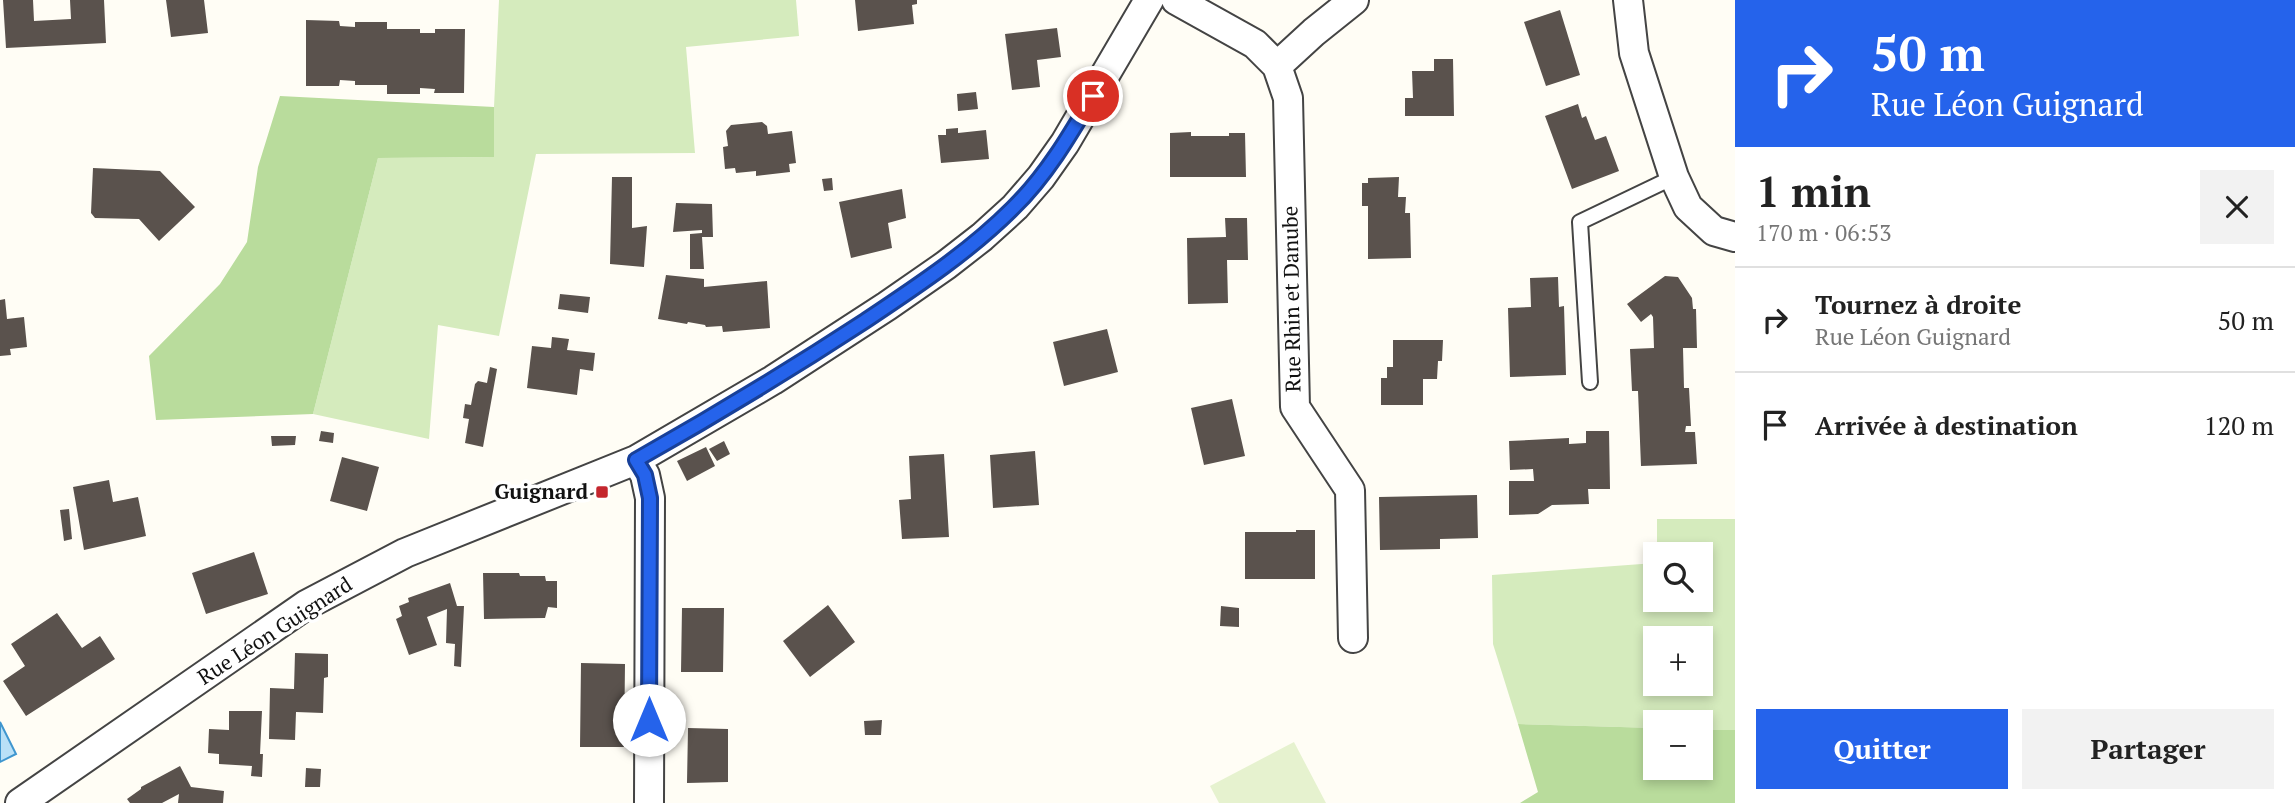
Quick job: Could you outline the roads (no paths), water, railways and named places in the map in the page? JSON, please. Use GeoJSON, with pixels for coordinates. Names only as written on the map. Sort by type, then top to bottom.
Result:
{"type":"FeatureCollection","features":[{"type":"Feature","properties":{"kind":"street","name":"Rue Léon Guignard"},"geometry":{"type":"LineString","coordinates":[[20,803],[306,606],[405,554],[636,460],[827,346],[946,265],[982,237],[1041,177],[1065,143],[1149,0]]}},
{"type":"Feature","properties":{"kind":"street","name":"Rue Rhin et Danube"},"geometry":{"type":"LineString","coordinates":[[1176,0],[1255,44],[1277,66],[1288,98],[1295,408],[1350,490],[1353,638]]}},
{"type":"Feature","properties":{"kind":"street"},"geometry":{"type":"LineString","coordinates":[[1277,66],[1354,0]]}},
{"type":"Feature","properties":{"kind":"street"},"geometry":{"type":"LineString","coordinates":[[1628,0],[1634,53],[1674,177],[1688,207],[1714,231],[1735,237]]}},
{"type":"Feature","properties":{"kind":"street"},"geometry":{"type":"LineString","coordinates":[[636,460],[645,475],[650,498],[649,803]]}},
{"type":"Feature","properties":{"kind":"lane"},"geometry":{"type":"LineString","coordinates":[[1590,382],[1580,222],[1674,177]]}},
{"type":"Feature","properties":{"kind":"water"},"geometry":{"type":"Polygon","coordinates":[[[0,722],[16,754],[0,762],[0,722]]]}},
{"type":"Feature","properties":{"kind":"place","name":"Guignard"},"geometry":{"type":"Point","coordinates":[602,492]}}]}
